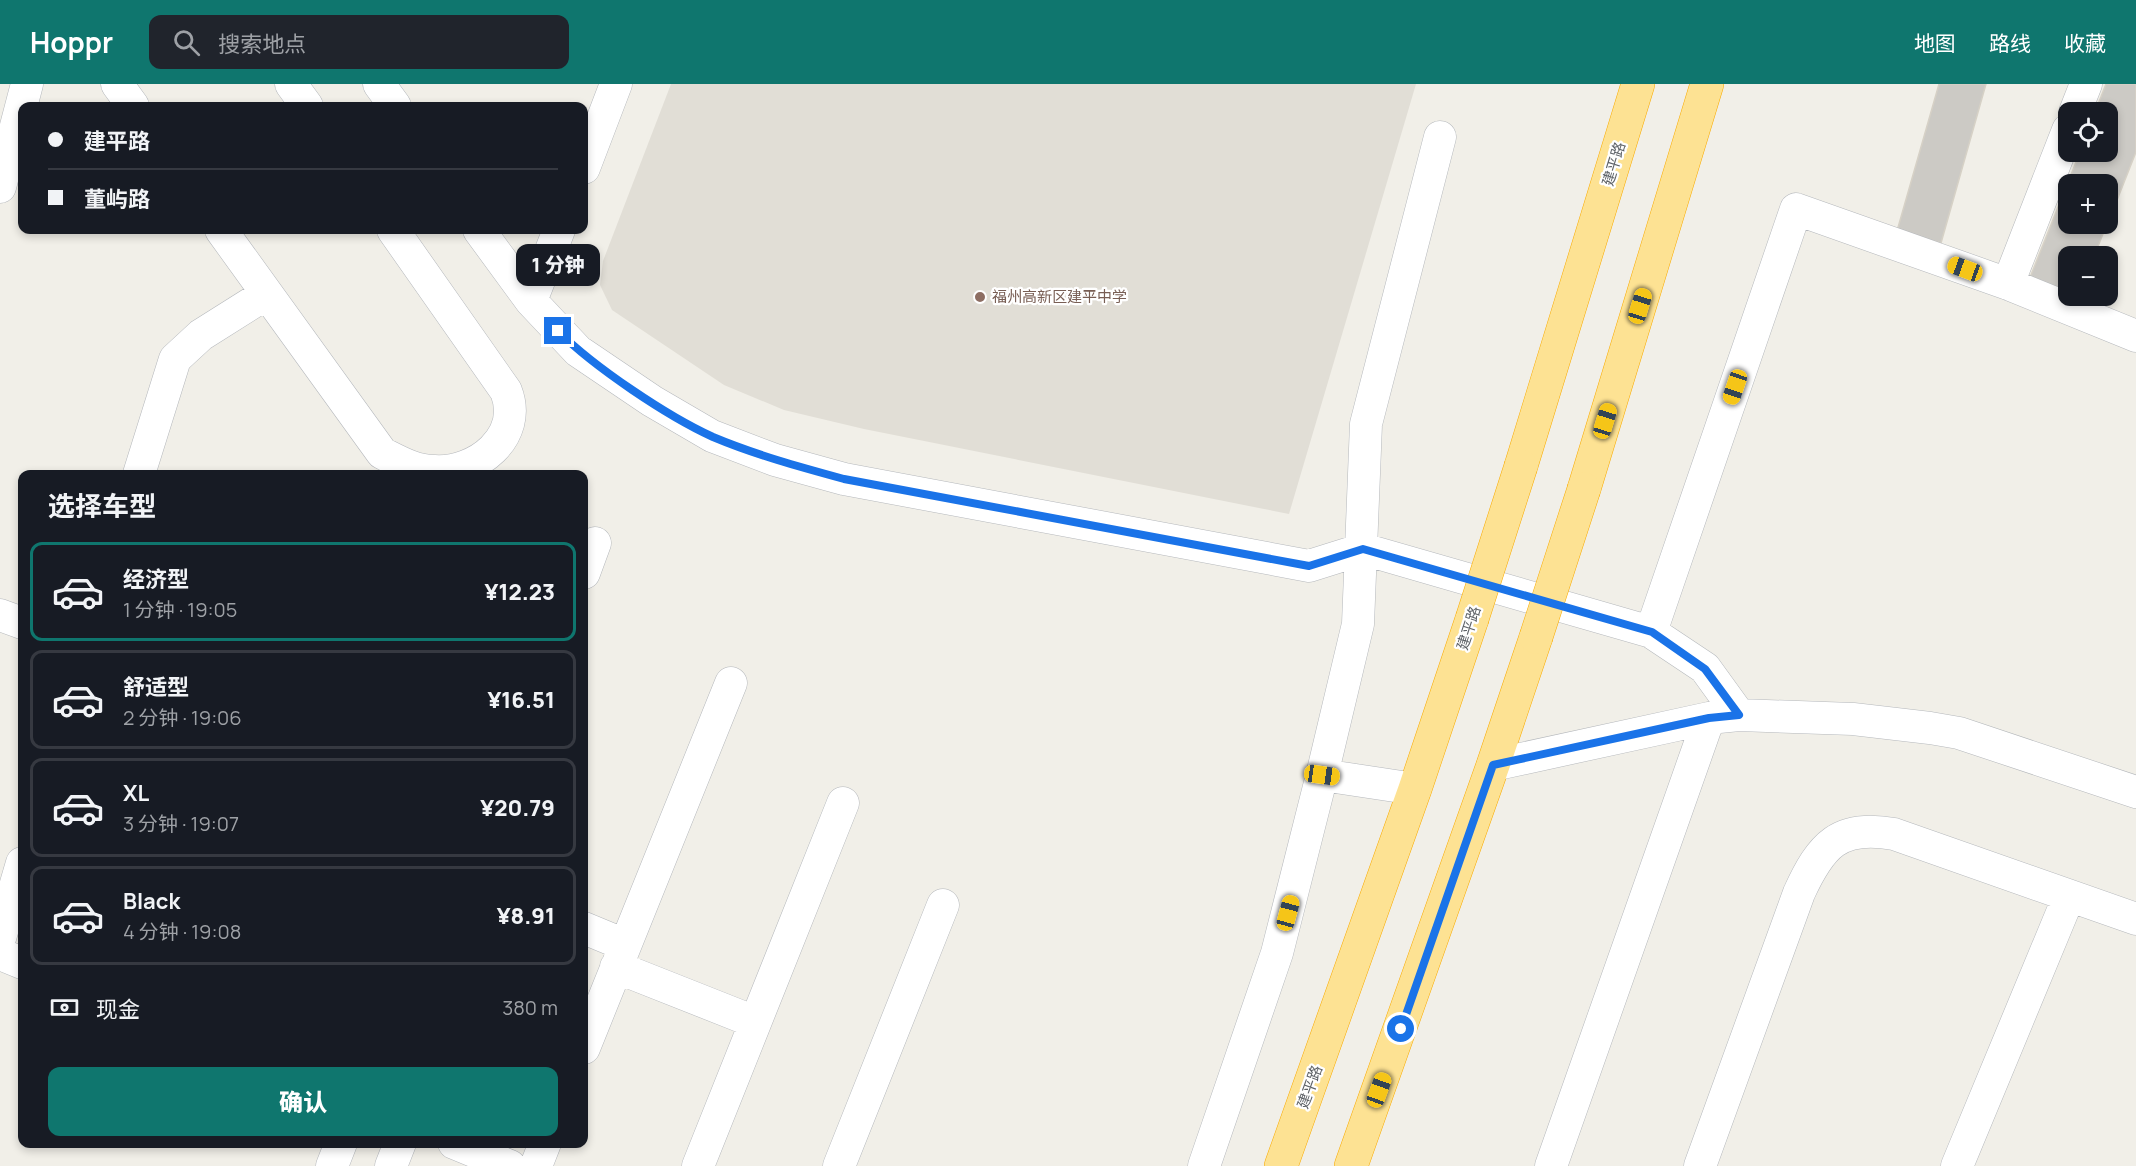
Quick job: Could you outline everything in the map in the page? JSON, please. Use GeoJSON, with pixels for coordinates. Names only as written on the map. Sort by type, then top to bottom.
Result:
{"type":"FeatureCollection","features":[{"type":"Feature","properties":{"kind":"highway","name":"建平路"},"geometry":{"type":"LineString","coordinates":[[1281,1166],[1415,789],[1472,619],[1638,84]]}},
{"type":"Feature","properties":{"kind":"highway"},"geometry":{"type":"LineString","coordinates":[[1351,1166],[1536,637],[1584,489],[1707,84]]}},
{"type":"Feature","properties":{"kind":"street"},"geometry":{"type":"LineString","coordinates":[[0,187],[8,120],[27,84]]}},
{"type":"Feature","properties":{"kind":"street"},"geometry":{"type":"LineString","coordinates":[[117,84],[130,102]]}},
{"type":"Feature","properties":{"kind":"street"},"geometry":{"type":"LineString","coordinates":[[291,84],[304,102]]}},
{"type":"Feature","properties":{"kind":"street"},"geometry":{"type":"LineString","coordinates":[[379,84],[392,102]]}},
{"type":"Feature","properties":{"kind":"street"},"geometry":{"type":"LineString","coordinates":[[588,158],[616,84]]}},
{"type":"Feature","properties":{"kind":"street"},"geometry":{"type":"LineString","coordinates":[[2079,102],[2086,84]]}},
{"type":"Feature","properties":{"kind":"street"},"geometry":{"type":"LineString","coordinates":[[1204,1166],[1277,953],[1358,624],[1363,549],[1366,424],[1440,137]]}},
{"type":"Feature","properties":{"kind":"street"},"geometry":{"type":"LineString","coordinates":[[2008,284],[2058,156]]}},
{"type":"Feature","properties":{"kind":"street"},"geometry":{"type":"LineString","coordinates":[[1652,632],[1796,208],[2008,284],[2136,336]]}},
{"type":"Feature","properties":{"kind":"street"},"geometry":{"type":"LineString","coordinates":[[223,234],[266,294],[378,463],[405,465],[424,470]]}},
{"type":"Feature","properties":{"kind":"street"},"geometry":{"type":"LineString","coordinates":[[396,234],[506,391],[511,405],[511,416],[495,448],[477,463],[458,470]]}},
{"type":"Feature","properties":{"kind":"street"},"geometry":{"type":"LineString","coordinates":[[482,234],[531,301],[578,351],[652,401],[712,436],[775,460],[844,479],[1309,566],[1363,549],[1652,632],[1705,669],[1724,717],[1551,1166]]}},
{"type":"Feature","properties":{"kind":"street"},"geometry":{"type":"LineString","coordinates":[[531,301],[558,234]]}},
{"type":"Feature","properties":{"kind":"street"},"geometry":{"type":"LineString","coordinates":[[140,470],[175,359],[201,334],[266,294]]}},
{"type":"Feature","properties":{"kind":"street"},"geometry":{"type":"LineString","coordinates":[[588,562],[595,543]]}},
{"type":"Feature","properties":{"kind":"street"},"geometry":{"type":"LineString","coordinates":[[0,615],[18,622]]}},
{"type":"Feature","properties":{"kind":"street"},"geometry":{"type":"LineString","coordinates":[[588,1038],[731,683]]}},
{"type":"Feature","properties":{"kind":"street"},"geometry":{"type":"LineString","coordinates":[[1493,765],[1724,717],[1853,719],[1959,733],[2136,792]]}},
{"type":"Feature","properties":{"kind":"street"},"geometry":{"type":"LineString","coordinates":[[1322,775],[1415,789]]}},
{"type":"Feature","properties":{"kind":"street"},"geometry":{"type":"LineString","coordinates":[[698,1166],[843,803]]}},
{"type":"Feature","properties":{"kind":"street"},"geometry":{"type":"LineString","coordinates":[[1700,1166],[1799,893],[1810,871],[1831,844],[1853,831],[1864,830],[1894,834],[2136,919]]}},
{"type":"Feature","properties":{"kind":"street"},"geometry":{"type":"LineString","coordinates":[[0,938],[18,877]]}},
{"type":"Feature","properties":{"kind":"street"},"geometry":{"type":"LineString","coordinates":[[1957,1166],[2069,896]]}},
{"type":"Feature","properties":{"kind":"street"},"geometry":{"type":"LineString","coordinates":[[839,1166],[944,904]]}},
{"type":"Feature","properties":{"kind":"street"},"geometry":{"type":"LineString","coordinates":[[588,931],[621,956],[755,1022]]}},
{"type":"Feature","properties":{"kind":"street"},"geometry":{"type":"LineString","coordinates":[[0,954],[18,961]]}},
{"type":"Feature","properties":{"kind":"street"},"geometry":{"type":"LineString","coordinates":[[332,1166],[339,1148]]}},
{"type":"Feature","properties":{"kind":"street"},"geometry":{"type":"LineString","coordinates":[[391,1166],[398,1148]]}},
{"type":"Feature","properties":{"kind":"street"},"geometry":{"type":"LineString","coordinates":[[466,1148],[510,1166]]}},
{"type":"Feature","properties":{"kind":"street"},"geometry":{"type":"LineString","coordinates":[[536,1166],[543,1148]]}},
{"type":"Feature","properties":{"kind":"shaded area","name":"福州高新区建平中学"},"geometry":{"type":"Polygon","coordinates":[[[671,84],[1416,84],[1289,514],[864,429],[784,410],[724,385],[612,310],[600,285],[603,261],[671,84]]]}},
{"type":"Feature","properties":{"kind":"building"},"geometry":{"type":"Polygon","coordinates":[[[1939,84],[1986,84],[1941,243],[1897,231],[1939,84]]]}},
{"type":"Feature","properties":{"kind":"building"},"geometry":{"type":"Polygon","coordinates":[[[2106,84],[2136,84],[2136,152],[2118,198],[2118,174],[2071,174],[2076,162],[2118,162],[2118,102],[2099,102],[2106,84]]]}},
{"type":"Feature","properties":{"kind":"building"},"geometry":{"type":"Polygon","coordinates":[[[2058,207],[2058,234],[2103,234],[2098,246],[2058,246],[2058,291],[2029,280],[2058,207]]]}},
{"type":"Feature","properties":{"kind":"place","name":"福州高新区建平中学"},"geometry":{"type":"Point","coordinates":[980,297]}},
{"type":"Feature","properties":{"kind":"route"},"geometry":{"type":"LineString","coordinates":[[558,331],[578,351],[652,401],[712,436],[775,460],[844,479],[1309,566],[1363,549],[1652,632],[1705,669],[1739,715],[1709,718],[1493,765],[1401,1029]]}}]}
